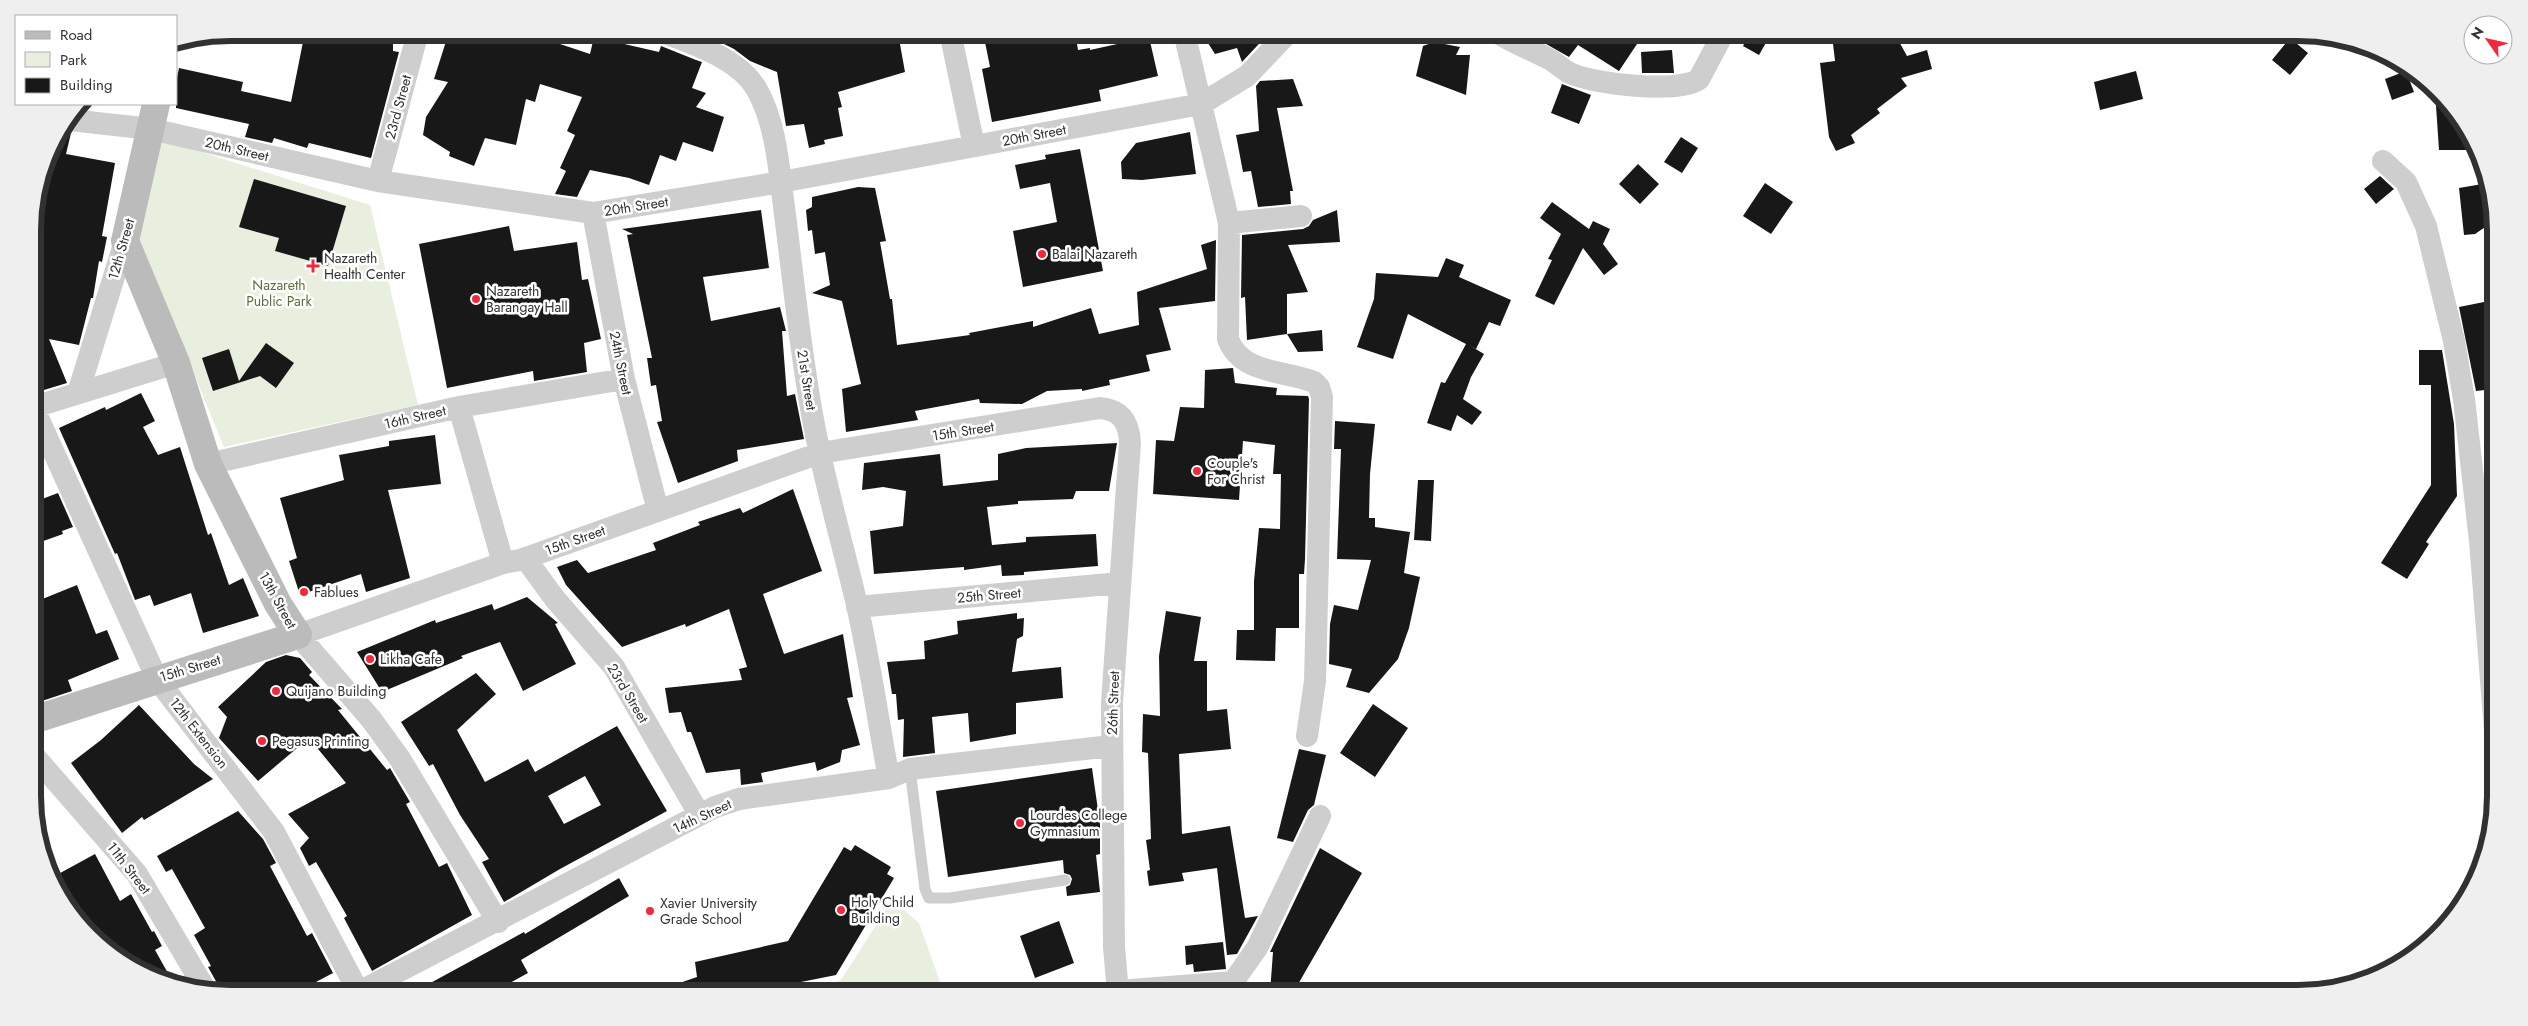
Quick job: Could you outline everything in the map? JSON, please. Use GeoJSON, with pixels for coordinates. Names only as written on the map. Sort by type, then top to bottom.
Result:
{"type":"FeatureCollection","features":[{"type":"Feature","properties":{"kind":"street","name":"23rd Street"},"geometry":{"type":"LineString","coordinates":[[378,181],[416,41]]}},
{"type":"Feature","properties":{"kind":"street","name":"21st Street"},"geometry":{"type":"LineString","coordinates":[[683,41],[731,62],[756,87],[764,103],[781,182],[808,390],[820,453],[857,607],[889,778]]}},
{"type":"Feature","properties":{"kind":"street"},"geometry":{"type":"LineString","coordinates":[[952,41],[974,146]]}},
{"type":"Feature","properties":{"kind":"street"},"geometry":{"type":"LineString","coordinates":[[1186,41],[1229,223],[1228,338],[1231,347],[1244,362],[1314,382],[1322,396],[1315,681],[1307,736]]}},
{"type":"Feature","properties":{"kind":"street"},"geometry":{"type":"LineString","coordinates":[[1202,104],[1247,76],[1280,41]]}},
{"type":"Feature","properties":{"kind":"street"},"geometry":{"type":"LineString","coordinates":[[1514,41],[1552,60],[1571,74],[1622,84],[1670,87],[1694,83],[1699,79],[1719,41]]}},
{"type":"Feature","properties":{"kind":"street","name":"20th Street"},"geometry":{"type":"LineString","coordinates":[[77,120],[154,116],[378,181],[593,213],[781,182],[1202,104]]}},
{"type":"Feature","properties":{"kind":"street","name":"12th Street"},"geometry":{"type":"LineString","coordinates":[[78,393],[125,241],[154,116]]}},
{"type":"Feature","properties":{"kind":"street"},"geometry":{"type":"LineString","coordinates":[[2383,161],[2406,182],[2426,226],[2454,341],[2464,400],[2480,541],[2487,630]]}},
{"type":"Feature","properties":{"kind":"street","name":"24th Street"},"geometry":{"type":"LineString","coordinates":[[593,213],[624,379],[658,511]]}},
{"type":"Feature","properties":{"kind":"street"},"geometry":{"type":"LineString","coordinates":[[1229,223],[1301,216]]}},
{"type":"Feature","properties":{"kind":"street","name":"13th Street"},"geometry":{"type":"LineString","coordinates":[[125,241],[176,363],[208,464],[278,604],[298,635],[370,719],[400,759],[498,922]]}},
{"type":"Feature","properties":{"kind":"street"},"geometry":{"type":"LineString","coordinates":[[41,406],[176,363]]}},
{"type":"Feature","properties":{"kind":"street","name":"16th Street"},"geometry":{"type":"LineString","coordinates":[[208,464],[459,407],[624,379]]}},
{"type":"Feature","properties":{"kind":"street"},"geometry":{"type":"LineString","coordinates":[[459,407],[503,563]]}},
{"type":"Feature","properties":{"kind":"street","name":"15th Street"},"geometry":{"type":"LineString","coordinates":[[41,717],[298,635],[503,563],[525,558],[820,453],[1100,408],[1109,409],[1122,416]]}},
{"type":"Feature","properties":{"kind":"street","name":"26th Street"},"geometry":{"type":"LineString","coordinates":[[1117,985],[1106,875],[1120,583],[1130,443],[1129,430],[1122,416]]}},
{"type":"Feature","properties":{"kind":"street","name":"12th Extension"},"geometry":{"type":"LineString","coordinates":[[41,424],[156,679],[274,832],[354,985]]}},
{"type":"Feature","properties":{"kind":"street","name":"23rd Street"},"geometry":{"type":"LineString","coordinates":[[525,558],[555,599],[614,667],[699,814]]}},
{"type":"Feature","properties":{"kind":"street","name":"25th Street"},"geometry":{"type":"LineString","coordinates":[[857,607],[1120,583]]}},
{"type":"Feature","properties":{"kind":"street","name":"14th Street"},"geometry":{"type":"LineString","coordinates":[[374,985],[498,922],[699,814],[739,799],[889,778],[910,769],[1111,746]]}},
{"type":"Feature","properties":{"kind":"street","name":"11th Street"},"geometry":{"type":"LineString","coordinates":[[41,764],[137,874],[201,982]]}},
{"type":"Feature","properties":{"kind":"street"},"geometry":{"type":"LineString","coordinates":[[1235,985],[1258,948],[1320,816]]}},
{"type":"Feature","properties":{"kind":"lane"},"geometry":{"type":"LineString","coordinates":[[910,769],[924,889],[929,898],[950,898],[1065,880]]}},
{"type":"Feature","properties":{"kind":"green space","name":"Nazareth Public Park"},"geometry":{"type":"Polygon","coordinates":[[[160,139],[370,205],[418,405],[224,447],[136,232],[160,139]]]}},
{"type":"Feature","properties":{"kind":"green space"},"geometry":{"type":"Polygon","coordinates":[[[892,900],[919,923],[941,985],[829,985],[841,980],[892,900]]]}},
{"type":"Feature","properties":{"kind":"building"},"geometry":{"type":"Polygon","coordinates":[[[303,41],[393,41],[393,51],[399,52],[371,158],[309,143],[307,148],[274,138],[272,143],[245,137],[249,124],[176,108],[176,105],[178,105],[179,68],[243,82],[241,91],[291,102],[303,41]]]}},
{"type":"Feature","properties":{"kind":"building"},"geometry":{"type":"Polygon","coordinates":[[[446,41],[558,41],[557,43],[590,54],[593,41],[611,41],[659,52],[661,46],[702,62],[692,88],[706,93],[696,107],[724,117],[713,152],[683,142],[676,161],[660,155],[649,185],[629,178],[590,170],[577,197],[555,194],[566,171],[560,168],[575,135],[567,131],[582,97],[540,84],[535,102],[526,99],[516,145],[485,138],[474,166],[449,156],[450,152],[423,135],[426,117],[448,82],[434,79],[446,41]]]}},
{"type":"Feature","properties":{"kind":"building"},"geometry":{"type":"Polygon","coordinates":[[[718,41],[899,41],[905,72],[838,92],[842,107],[838,108],[843,136],[824,140],[825,144],[809,148],[804,124],[786,126],[777,72],[750,61],[734,49],[718,41]]]}},
{"type":"Feature","properties":{"kind":"building"},"geometry":{"type":"Polygon","coordinates":[[[985,41],[1076,41],[1078,50],[1090,48],[1090,50],[1131,41],[1150,41],[1158,76],[1099,90],[1101,101],[992,122],[982,69],[990,67],[985,41]]]}},
{"type":"Feature","properties":{"kind":"building"},"geometry":{"type":"Polygon","coordinates":[[[1207,41],[1262,41],[1242,62],[1237,48],[1215,54],[1207,41]]]}},
{"type":"Feature","properties":{"kind":"building"},"geometry":{"type":"Polygon","coordinates":[[[1541,41],[1639,41],[1619,71],[1578,45],[1569,57],[1541,41]]]}},
{"type":"Feature","properties":{"kind":"building"},"geometry":{"type":"Polygon","coordinates":[[[1746,41],[1767,41],[1759,55],[1743,46],[1746,41]]]}},
{"type":"Feature","properties":{"kind":"building"},"geometry":{"type":"Polygon","coordinates":[[[1833,41],[1899,41],[1907,56],[1927,50],[1932,69],[1901,78],[1907,86],[1877,109],[1880,113],[1851,135],[1855,143],[1836,151],[1829,137],[1820,63],[1835,61],[1833,41]]]}},
{"type":"Feature","properties":{"kind":"building"},"geometry":{"type":"Polygon","coordinates":[[[2288,41],[2294,41],[2308,53],[2290,75],[2272,60],[2288,41]]]}},
{"type":"Feature","properties":{"kind":"building"},"geometry":{"type":"Polygon","coordinates":[[[1434,42],[1460,47],[1456,55],[1470,55],[1466,95],[1416,76],[1423,46],[1434,42]]]}},
{"type":"Feature","properties":{"kind":"building"},"geometry":{"type":"Polygon","coordinates":[[[1672,50],[1674,73],[1642,73],[1641,52],[1672,50]]]}},
{"type":"Feature","properties":{"kind":"building"},"geometry":{"type":"Polygon","coordinates":[[[2136,71],[2143,99],[2100,110],[2094,82],[2136,71]]]}},
{"type":"Feature","properties":{"kind":"building"},"geometry":{"type":"Polygon","coordinates":[[[2402,72],[2408,77],[2414,92],[2392,100],[2385,79],[2402,72]]]}},
{"type":"Feature","properties":{"kind":"building"},"geometry":{"type":"Polygon","coordinates":[[[1293,79],[1303,106],[1277,108],[1293,191],[1290,191],[1291,204],[1258,207],[1251,171],[1243,172],[1236,135],[1259,131],[1256,86],[1260,81],[1293,79]]]}},
{"type":"Feature","properties":{"kind":"building"},"geometry":{"type":"Polygon","coordinates":[[[1562,84],[1591,95],[1579,124],[1551,113],[1562,84]]]}},
{"type":"Feature","properties":{"kind":"building"},"geometry":{"type":"Polygon","coordinates":[[[2436,102],[2455,125],[2469,150],[2439,150],[2436,102]]]}},
{"type":"Feature","properties":{"kind":"building"},"geometry":{"type":"Polygon","coordinates":[[[69,132],[71,133],[66,154],[115,163],[102,236],[107,237],[102,262],[99,261],[93,298],[91,298],[79,345],[49,339],[67,383],[41,391],[41,230],[43,205],[51,169],[69,132]]]}},
{"type":"Feature","properties":{"kind":"building"},"geometry":{"type":"Polygon","coordinates":[[[1190,132],[1196,174],[1142,180],[1122,179],[1121,162],[1136,143],[1190,132]]]}},
{"type":"Feature","properties":{"kind":"building"},"geometry":{"type":"Polygon","coordinates":[[[1681,137],[1698,148],[1682,173],[1664,162],[1681,137]]]}},
{"type":"Feature","properties":{"kind":"building"},"geometry":{"type":"Polygon","coordinates":[[[1080,149],[1103,271],[1023,287],[1013,231],[1057,222],[1050,183],[1020,189],[1015,165],[1046,159],[1045,155],[1080,149]]]}},
{"type":"Feature","properties":{"kind":"building"},"geometry":{"type":"Polygon","coordinates":[[[1638,164],[1659,184],[1640,204],[1619,184],[1638,164]]]}},
{"type":"Feature","properties":{"kind":"building"},"geometry":{"type":"Polygon","coordinates":[[[2380,176],[2394,189],[2376,204],[2364,189],[2380,176]]]}},
{"type":"Feature","properties":{"kind":"building"},"geometry":{"type":"Polygon","coordinates":[[[254,179],[346,206],[328,266],[275,251],[279,238],[239,227],[254,179]]]}},
{"type":"Feature","properties":{"kind":"building"},"geometry":{"type":"Polygon","coordinates":[[[1765,183],[1793,202],[1771,234],[1743,216],[1765,183]]]}},
{"type":"Feature","properties":{"kind":"building"},"geometry":{"type":"Polygon","coordinates":[[[2481,184],[2487,226],[2475,234],[2464,235],[2459,188],[2481,184]]]}},
{"type":"Feature","properties":{"kind":"building"},"geometry":{"type":"Polygon","coordinates":[[[858,187],[875,188],[886,241],[880,242],[890,299],[892,299],[897,345],[970,335],[969,333],[1033,321],[1033,327],[1091,308],[1099,334],[1139,325],[1137,292],[1207,269],[1201,245],[1216,240],[1215,301],[1159,308],[1171,350],[1146,355],[1150,371],[1109,380],[1110,385],[1082,391],[1082,389],[1047,391],[1022,404],[980,403],[979,399],[915,411],[918,420],[846,432],[842,389],[861,384],[842,301],[812,293],[830,285],[825,252],[815,254],[812,230],[808,231],[806,210],[812,207],[812,197],[858,187]]]}},
{"type":"Feature","properties":{"kind":"building"},"geometry":{"type":"Polygon","coordinates":[[[1552,202],[1589,229],[1593,221],[1610,229],[1603,244],[1618,264],[1604,275],[1583,248],[1554,305],[1535,296],[1552,260],[1548,259],[1561,234],[1540,218],[1552,202]]]}},
{"type":"Feature","properties":{"kind":"building"},"geometry":{"type":"Polygon","coordinates":[[[761,210],[769,268],[703,277],[711,321],[780,307],[786,331],[782,331],[787,396],[795,394],[804,439],[737,450],[738,461],[678,483],[657,422],[662,421],[656,385],[651,386],[647,358],[652,358],[627,235],[633,234],[622,229],[761,210]]]}},
{"type":"Feature","properties":{"kind":"building"},"geometry":{"type":"Polygon","coordinates":[[[1337,210],[1340,242],[1288,245],[1308,292],[1287,294],[1287,334],[1247,340],[1245,297],[1241,298],[1242,235],[1303,229],[1309,226],[1313,220],[1337,210]]]}},
{"type":"Feature","properties":{"kind":"building","name":"Nazareth Barangay Hall"},"geometry":{"type":"Polygon","coordinates":[[[509,226],[514,251],[577,242],[582,280],[588,279],[601,339],[584,343],[587,372],[534,381],[533,371],[447,388],[419,244],[509,226]]]}},
{"type":"Feature","properties":{"kind":"building"},"geometry":{"type":"Polygon","coordinates":[[[1446,258],[1464,265],[1459,277],[1511,300],[1500,326],[1489,322],[1476,349],[1469,345],[1484,354],[1471,377],[1463,399],[1482,412],[1472,425],[1457,415],[1451,431],[1427,423],[1441,382],[1445,383],[1466,344],[1408,314],[1393,359],[1357,347],[1374,299],[1376,273],[1438,277],[1446,258]]]}},
{"type":"Feature","properties":{"kind":"building"},"geometry":{"type":"Polygon","coordinates":[[[2487,301],[2487,390],[2476,391],[2459,307],[2487,301]]]}},
{"type":"Feature","properties":{"kind":"building"},"geometry":{"type":"Polygon","coordinates":[[[1322,330],[1323,351],[1298,352],[1287,334],[1322,330]]]}},
{"type":"Feature","properties":{"kind":"building"},"geometry":{"type":"Polygon","coordinates":[[[266,343],[294,363],[276,388],[260,376],[213,391],[202,358],[229,349],[239,381],[266,343]]]}},
{"type":"Feature","properties":{"kind":"building"},"geometry":{"type":"Polygon","coordinates":[[[2419,350],[2442,350],[2454,424],[2457,496],[2426,542],[2429,544],[2407,579],[2381,563],[2431,485],[2431,385],[2419,385],[2419,350]]]}},
{"type":"Feature","properties":{"kind":"building"},"geometry":{"type":"Polygon","coordinates":[[[1233,368],[1235,383],[1277,388],[1276,395],[1308,396],[1309,399],[1305,559],[1304,574],[1299,574],[1299,628],[1276,628],[1275,661],[1236,660],[1237,630],[1254,630],[1254,581],[1259,528],[1280,529],[1281,474],[1273,474],[1275,445],[1243,441],[1239,500],[1153,494],[1156,440],[1174,441],[1180,407],[1204,408],[1205,370],[1233,368]]]}},
{"type":"Feature","properties":{"kind":"building"},"geometry":{"type":"Polygon","coordinates":[[[141,393],[155,421],[143,427],[158,455],[180,447],[208,535],[211,533],[229,585],[243,578],[259,616],[203,633],[191,593],[154,606],[150,595],[135,600],[117,553],[115,554],[59,428],[105,407],[106,410],[141,393]]]}},
{"type":"Feature","properties":{"kind":"building"},"geometry":{"type":"Polygon","coordinates":[[[1335,421],[1375,424],[1370,474],[1369,518],[1375,518],[1375,527],[1410,532],[1404,573],[1420,577],[1409,628],[1398,659],[1369,693],[1346,687],[1352,669],[1329,664],[1330,624],[1334,605],[1358,610],[1371,560],[1337,559],[1341,449],[1334,449],[1335,421]]]}},
{"type":"Feature","properties":{"kind":"building"},"geometry":{"type":"Polygon","coordinates":[[[435,435],[441,484],[388,490],[410,578],[366,592],[361,574],[300,595],[289,561],[297,558],[280,498],[344,480],[339,455],[389,446],[389,441],[435,435]]]}},
{"type":"Feature","properties":{"kind":"building"},"geometry":{"type":"Polygon","coordinates":[[[1117,443],[1109,491],[1076,491],[1073,499],[1018,501],[1018,504],[987,507],[992,545],[1026,542],[1026,537],[1096,534],[1098,566],[1024,572],[1024,575],[1002,576],[1001,565],[964,570],[964,567],[874,574],[870,531],[903,526],[906,491],[883,487],[862,490],[864,463],[940,454],[943,486],[998,480],[998,454],[1026,448],[1117,443]]]}},
{"type":"Feature","properties":{"kind":"building"},"geometry":{"type":"Polygon","coordinates":[[[1418,480],[1434,480],[1431,541],[1414,540],[1418,480]]]}},
{"type":"Feature","properties":{"kind":"building"},"geometry":{"type":"Polygon","coordinates":[[[793,489],[822,571],[763,594],[784,654],[843,634],[853,697],[847,698],[860,745],[842,750],[840,762],[817,771],[815,762],[761,773],[763,782],[741,785],[740,769],[706,773],[691,732],[687,732],[681,712],[669,713],[665,688],[742,680],[739,669],[747,667],[729,609],[686,627],[685,624],[622,647],[566,585],[557,567],[577,560],[588,573],[656,550],[653,543],[700,525],[698,522],[740,508],[743,513],[793,489]]]}},
{"type":"Feature","properties":{"kind":"building"},"geometry":{"type":"Polygon","coordinates":[[[58,493],[73,527],[62,531],[63,534],[41,542],[41,499],[58,493]]]}},
{"type":"Feature","properties":{"kind":"building"},"geometry":{"type":"Polygon","coordinates":[[[77,585],[96,634],[107,630],[119,659],[68,680],[72,691],[41,701],[41,600],[77,585]]]}},
{"type":"Feature","properties":{"kind":"building"},"geometry":{"type":"Polygon","coordinates":[[[527,597],[558,623],[555,624],[576,664],[523,691],[500,642],[461,656],[463,658],[382,692],[357,652],[435,620],[436,623],[492,604],[494,610],[527,597]]]}},
{"type":"Feature","properties":{"kind":"building"},"geometry":{"type":"Polygon","coordinates":[[[1166,611],[1201,617],[1194,661],[1207,661],[1207,711],[1227,709],[1231,749],[1179,754],[1182,834],[1230,826],[1245,918],[1258,916],[1237,954],[1227,955],[1217,868],[1182,873],[1184,881],[1149,886],[1147,871],[1150,870],[1146,840],[1151,839],[1148,753],[1142,752],[1143,714],[1160,716],[1159,656],[1166,611]]]}},
{"type":"Feature","properties":{"kind":"building"},"geometry":{"type":"Polygon","coordinates":[[[1017,613],[1017,619],[1024,618],[1023,636],[1017,639],[1012,672],[1061,667],[1063,698],[1016,703],[1016,734],[970,742],[968,713],[932,717],[935,753],[903,757],[904,719],[898,720],[896,694],[892,694],[887,662],[925,659],[924,641],[958,634],[957,621],[1017,613]]]}},
{"type":"Feature","properties":{"kind":"building"},"geometry":{"type":"Polygon","coordinates":[[[286,655],[300,658],[312,672],[309,675],[342,709],[338,710],[387,770],[390,768],[410,802],[406,804],[439,867],[447,863],[472,915],[372,971],[344,918],[347,916],[316,862],[309,866],[300,848],[309,838],[288,814],[346,783],[309,738],[258,781],[219,738],[227,717],[218,707],[266,662],[286,655]]]}},
{"type":"Feature","properties":{"kind":"building"},"geometry":{"type":"Polygon","coordinates":[[[476,673],[496,694],[457,730],[485,782],[528,759],[535,772],[617,726],[667,811],[560,869],[504,902],[482,862],[489,859],[460,815],[433,764],[429,766],[401,722],[476,673]],[[585,776],[548,796],[564,824],[601,805],[585,776]]]}},
{"type":"Feature","properties":{"kind":"building"},"geometry":{"type":"Polygon","coordinates":[[[1373,704],[1408,728],[1375,777],[1340,753],[1373,704]]]}},
{"type":"Feature","properties":{"kind":"building"},"geometry":{"type":"Polygon","coordinates":[[[139,705],[194,764],[213,779],[144,820],[142,817],[122,833],[71,763],[101,740],[139,705]]]}},
{"type":"Feature","properties":{"kind":"building"},"geometry":{"type":"Polygon","coordinates":[[[1299,749],[1326,755],[1314,805],[1308,810],[1293,842],[1277,838],[1299,749]]]}},
{"type":"Feature","properties":{"kind":"building","name":"Lourdes College Gymnasium"},"geometry":{"type":"Polygon","coordinates":[[[1092,768],[1100,824],[1100,854],[1096,855],[1100,892],[1067,896],[1066,887],[1070,885],[1072,879],[1070,875],[1064,873],[1063,860],[948,877],[936,791],[1092,768]]]}},
{"type":"Feature","properties":{"kind":"building"},"geometry":{"type":"Polygon","coordinates":[[[238,811],[263,839],[276,863],[270,866],[307,936],[312,933],[333,973],[310,985],[217,984],[208,967],[211,966],[194,935],[205,928],[172,869],[166,872],[157,856],[238,811]]]}},
{"type":"Feature","properties":{"kind":"building","name":"Holy Child Building"},"geometry":{"type":"Polygon","coordinates":[[[855,845],[891,867],[887,874],[894,878],[836,975],[796,983],[797,985],[674,985],[697,977],[695,962],[788,941],[844,847],[851,851],[855,845]]]}},
{"type":"Feature","properties":{"kind":"building"},"geometry":{"type":"Polygon","coordinates":[[[1320,848],[1362,873],[1298,985],[1271,985],[1273,952],[1270,952],[1320,848]]]}},
{"type":"Feature","properties":{"kind":"building"},"geometry":{"type":"Polygon","coordinates":[[[95,854],[120,901],[131,894],[152,932],[154,931],[162,946],[155,950],[169,975],[125,953],[106,938],[80,911],[58,874],[95,854]]]}},
{"type":"Feature","properties":{"kind":"building"},"geometry":{"type":"Polygon","coordinates":[[[619,878],[629,896],[521,960],[528,973],[506,985],[427,985],[524,932],[525,934],[619,878]]]}},
{"type":"Feature","properties":{"kind":"building"},"geometry":{"type":"Polygon","coordinates":[[[1059,921],[1074,963],[1035,978],[1020,936],[1059,921]]]}},
{"type":"Feature","properties":{"kind":"building"},"geometry":{"type":"Polygon","coordinates":[[[1223,942],[1226,969],[1194,972],[1193,964],[1186,965],[1185,946],[1223,942]]]}},
{"type":"Feature","properties":{"kind":"place","name":"Balai Nazareth"},"geometry":{"type":"Point","coordinates":[1042,254]}},
{"type":"Feature","properties":{"kind":"place","name":"Nazareth Health Center"},"geometry":{"type":"Point","coordinates":[313,266]}},
{"type":"Feature","properties":{"kind":"place","name":"Nazareth Barangay Hall"},"geometry":{"type":"Point","coordinates":[476,299]}},
{"type":"Feature","properties":{"kind":"place","name":"Couple's For Christ"},"geometry":{"type":"Point","coordinates":[1197,471]}},
{"type":"Feature","properties":{"kind":"place","name":"Fablues"},"geometry":{"type":"Point","coordinates":[304,592]}},
{"type":"Feature","properties":{"kind":"place","name":"Likha Cafe"},"geometry":{"type":"Point","coordinates":[370,659]}},
{"type":"Feature","properties":{"kind":"place","name":"Quijano Building"},"geometry":{"type":"Point","coordinates":[276,691]}},
{"type":"Feature","properties":{"kind":"place","name":"Pegasus Printing"},"geometry":{"type":"Point","coordinates":[262,741]}},
{"type":"Feature","properties":{"kind":"place","name":"Lourdes College Gymnasium"},"geometry":{"type":"Point","coordinates":[1020,823]}},
{"type":"Feature","properties":{"kind":"place","name":"Holy Child Building"},"geometry":{"type":"Point","coordinates":[841,910]}},
{"type":"Feature","properties":{"kind":"place","name":"Xavier University Grade School"},"geometry":{"type":"Point","coordinates":[650,911]}}]}
